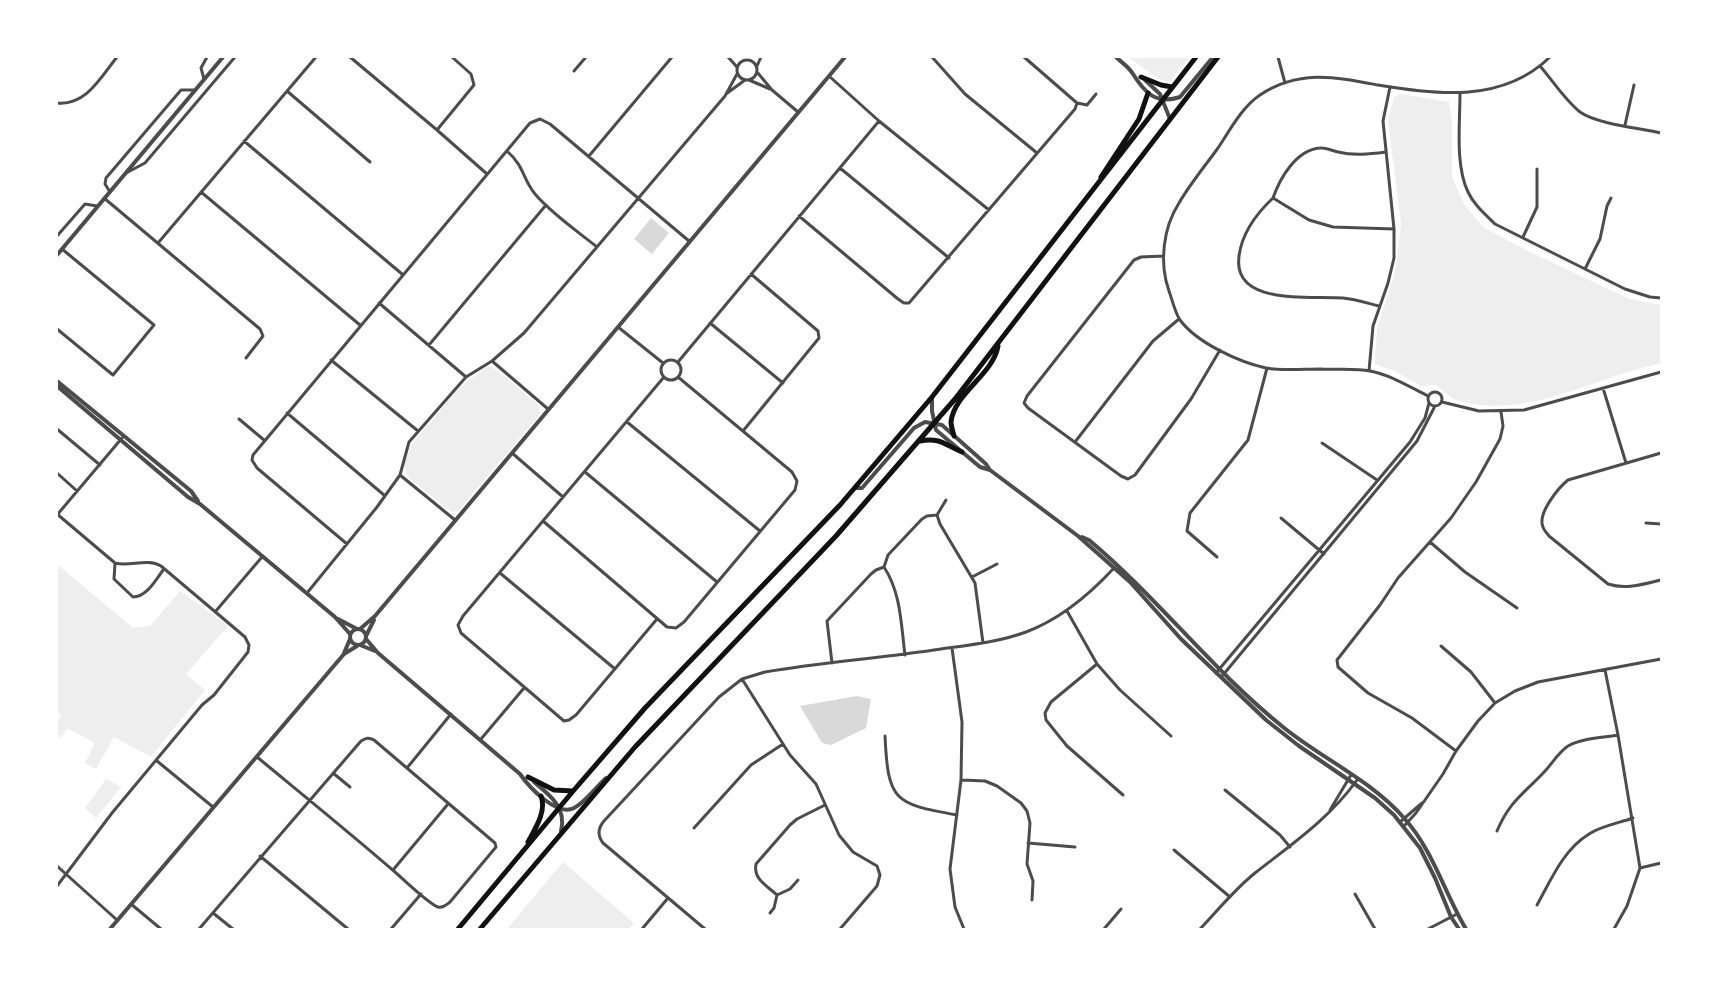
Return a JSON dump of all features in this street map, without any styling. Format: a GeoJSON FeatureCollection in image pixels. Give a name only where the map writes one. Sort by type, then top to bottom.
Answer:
{"type":"FeatureCollection","features":[{"type":"Feature","properties":{"kind":"main road"},"geometry":{"type":"LineString","coordinates":[[458,929],[645,708],[855,489],[932,398],[1196,57]]}},
{"type":"Feature","properties":{"kind":"main road"},"geometry":{"type":"LineString","coordinates":[[480,929],[623,760],[836,536],[935,423],[999,344],[1218,57]]}},
{"type":"Feature","properties":{"kind":"main road"},"geometry":{"type":"LineString","coordinates":[[1141,77],[1172,87]]}},
{"type":"Feature","properties":{"kind":"main road"},"geometry":{"type":"LineString","coordinates":[[1098,184],[1103,171],[1139,118],[1148,93]]}},
{"type":"Feature","properties":{"kind":"main road"},"geometry":{"type":"LineString","coordinates":[[954,436],[951,423],[955,410],[997,353],[999,344]]}},
{"type":"Feature","properties":{"kind":"main road"},"geometry":{"type":"LineString","coordinates":[[918,442],[938,440],[962,452]]}},
{"type":"Feature","properties":{"kind":"main road"},"geometry":{"type":"LineString","coordinates":[[528,777],[554,790],[573,791]]}},
{"type":"Feature","properties":{"kind":"main road"},"geometry":{"type":"LineString","coordinates":[[516,861],[540,819],[543,803],[541,796]]}},
{"type":"Feature","properties":{"kind":"street"},"geometry":{"type":"LineString","coordinates":[[57,103],[75,102],[84,97],[117,57]]}},
{"type":"Feature","properties":{"kind":"street"},"geometry":{"type":"LineString","coordinates":[[204,79],[201,68],[207,57]]}},
{"type":"Feature","properties":{"kind":"street"},"geometry":{"type":"LineString","coordinates":[[57,255],[223,57]]}},
{"type":"Feature","properties":{"kind":"street"},"geometry":{"type":"LineString","coordinates":[[124,174],[145,163],[235,57]]}},
{"type":"Feature","properties":{"kind":"street"},"geometry":{"type":"LineString","coordinates":[[158,243],[316,57]]}},
{"type":"Feature","properties":{"kind":"street"},"geometry":{"type":"LineString","coordinates":[[350,57],[487,174]]}},
{"type":"Feature","properties":{"kind":"street"},"geometry":{"type":"LineString","coordinates":[[437,130],[474,85],[471,74],[452,57]]}},
{"type":"Feature","properties":{"kind":"street"},"geometry":{"type":"LineString","coordinates":[[574,72],[586,57]]}},
{"type":"Feature","properties":{"kind":"street"},"geometry":{"type":"LineString","coordinates":[[589,156],[672,57]]}},
{"type":"Feature","properties":{"kind":"street"},"geometry":{"type":"LineString","coordinates":[[725,96],[737,74],[737,67],[728,57]]}},
{"type":"Feature","properties":{"kind":"street"},"geometry":{"type":"LineString","coordinates":[[738,57],[753,62],[772,90],[798,112]]}},
{"type":"Feature","properties":{"kind":"street"},"geometry":{"type":"LineString","coordinates":[[737,67],[753,57]]}},
{"type":"Feature","properties":{"kind":"street"},"geometry":{"type":"LineString","coordinates":[[306,594],[378,507],[384,495],[400,475],[408,445],[418,432],[466,377],[492,361],[524,333],[725,96],[746,80],[754,77],[761,57]]}},
{"type":"Feature","properties":{"kind":"street"},"geometry":{"type":"LineString","coordinates":[[344,654],[350,637],[375,616],[844,57]]}},
{"type":"Feature","properties":{"kind":"street"},"geometry":{"type":"LineString","coordinates":[[933,57],[965,94],[1038,153]]}},
{"type":"Feature","properties":{"kind":"street"},"geometry":{"type":"LineString","coordinates":[[1024,57],[1077,103],[1087,105],[1096,94]]}},
{"type":"Feature","properties":{"kind":"street"},"geometry":{"type":"LineString","coordinates":[[1116,57],[1160,94],[1170,119]]}},
{"type":"Feature","properties":{"kind":"street"},"geometry":{"type":"LineString","coordinates":[[1132,72],[1137,82],[1156,99],[1180,97],[1213,57]]}},
{"type":"Feature","properties":{"kind":"street"},"geometry":{"type":"LineString","coordinates":[[1278,57],[1285,83]]}},
{"type":"Feature","properties":{"kind":"street"},"geometry":{"type":"LineString","coordinates":[[1428,396],[1369,370],[1267,368],[1227,355],[1207,344],[1179,319],[1166,284],[1163,256],[1167,230],[1177,205],[1244,110],[1259,95],[1285,83],[1305,77],[1328,76],[1390,87],[1460,94],[1493,89],[1520,79],[1550,57]]}},
{"type":"Feature","properties":{"kind":"street"},"geometry":{"type":"LineString","coordinates":[[1540,66],[1580,112],[1593,119],[1661,133]]}},
{"type":"Feature","properties":{"kind":"street"},"geometry":{"type":"LineString","coordinates":[[737,74],[772,90]]}},
{"type":"Feature","properties":{"kind":"street"},"geometry":{"type":"LineString","coordinates":[[829,76],[879,121],[989,210]]}},
{"type":"Feature","properties":{"kind":"street"},"geometry":{"type":"LineString","coordinates":[[1625,125],[1634,85]]}},
{"type":"Feature","properties":{"kind":"street"},"geometry":{"type":"LineString","coordinates":[[1369,370],[1373,326],[1394,258],[1394,229],[1383,121],[1390,87]]}},
{"type":"Feature","properties":{"kind":"street"},"geometry":{"type":"LineString","coordinates":[[110,192],[105,184],[106,178],[181,90],[195,90]]}},
{"type":"Feature","properties":{"kind":"street"},"geometry":{"type":"LineString","coordinates":[[287,91],[370,162]]}},
{"type":"Feature","properties":{"kind":"street"},"geometry":{"type":"LineString","coordinates":[[1460,94],[1461,169],[1468,191],[1479,209],[1495,224],[1625,289],[1661,298]]}},
{"type":"Feature","properties":{"kind":"street"},"geometry":{"type":"LineString","coordinates":[[800,216],[904,303],[909,303],[914,300],[1075,109],[1077,103]]}},
{"type":"Feature","properties":{"kind":"street"},"geometry":{"type":"LineString","coordinates":[[347,544],[254,465],[253,455],[530,123],[540,119],[550,124],[690,242]]}},
{"type":"Feature","properties":{"kind":"street"},"geometry":{"type":"LineString","coordinates":[[678,362],[879,121]]}},
{"type":"Feature","properties":{"kind":"street"},"geometry":{"type":"LineString","coordinates":[[244,141],[402,274]]}},
{"type":"Feature","properties":{"kind":"street"},"geometry":{"type":"LineString","coordinates":[[1379,306],[1346,298],[1271,294],[1253,288],[1245,282],[1238,263],[1243,238],[1265,205],[1273,198],[1278,184],[1293,163],[1305,152],[1321,147],[1339,153],[1386,152]]}},
{"type":"Feature","properties":{"kind":"street"},"geometry":{"type":"LineString","coordinates":[[506,151],[519,163],[530,188],[546,205],[597,247]]}},
{"type":"Feature","properties":{"kind":"street"},"geometry":{"type":"LineString","coordinates":[[840,168],[949,258]]}},
{"type":"Feature","properties":{"kind":"street"},"geometry":{"type":"LineString","coordinates":[[1523,237],[1537,207],[1537,169]]}},
{"type":"Feature","properties":{"kind":"street"},"geometry":{"type":"LineString","coordinates":[[201,192],[360,325]]}},
{"type":"Feature","properties":{"kind":"street"},"geometry":{"type":"LineString","coordinates":[[104,198],[260,329],[263,336],[246,358]]}},
{"type":"Feature","properties":{"kind":"street"},"geometry":{"type":"LineString","coordinates":[[1273,198],[1309,220],[1332,227],[1394,229]]}},
{"type":"Feature","properties":{"kind":"street"},"geometry":{"type":"LineString","coordinates":[[1585,268],[1600,239],[1611,198]]}},
{"type":"Feature","properties":{"kind":"street"},"geometry":{"type":"LineString","coordinates":[[57,236],[85,204],[98,206]]}},
{"type":"Feature","properties":{"kind":"street"},"geometry":{"type":"LineString","coordinates":[[429,345],[546,205]]}},
{"type":"Feature","properties":{"kind":"street"},"geometry":{"type":"LineString","coordinates":[[57,329],[113,375],[154,325],[62,249]]}},
{"type":"Feature","properties":{"kind":"street"},"geometry":{"type":"LineString","coordinates":[[1163,256],[1141,257],[1134,260],[1027,396],[1024,403],[1120,476],[1128,479],[1135,475],[1191,399],[1220,350]]}},
{"type":"Feature","properties":{"kind":"street"},"geometry":{"type":"LineString","coordinates":[[743,431],[819,338],[818,331],[751,274]]}},
{"type":"Feature","properties":{"kind":"street"},"geometry":{"type":"LineString","coordinates":[[379,303],[466,377]]}},
{"type":"Feature","properties":{"kind":"street"},"geometry":{"type":"LineString","coordinates":[[1075,442],[1153,341],[1179,319]]}},
{"type":"Feature","properties":{"kind":"street"},"geometry":{"type":"LineString","coordinates":[[711,322],[783,383]]}},
{"type":"Feature","properties":{"kind":"street"},"geometry":{"type":"LineString","coordinates":[[618,327],[663,363]]}},
{"type":"Feature","properties":{"kind":"street"},"geometry":{"type":"LineString","coordinates":[[670,359],[678,362],[681,370],[678,377],[671,380],[664,377],[660,372],[663,363],[670,359]]}},
{"type":"Feature","properties":{"kind":"street"},"geometry":{"type":"LineString","coordinates":[[331,360],[418,432]]}},
{"type":"Feature","properties":{"kind":"street"},"geometry":{"type":"LineString","coordinates":[[492,361],[548,409]]}},
{"type":"Feature","properties":{"kind":"street"},"geometry":{"type":"LineString","coordinates":[[1217,557],[1187,531],[1190,513],[1248,440],[1267,368]]}},
{"type":"Feature","properties":{"kind":"street"},"geometry":{"type":"LineString","coordinates":[[1216,674],[1418,441],[1435,406],[1442,402],[1479,411],[1524,410],[1661,372]]}},
{"type":"Feature","properties":{"kind":"street"},"geometry":{"type":"LineString","coordinates":[[657,619],[576,715],[569,720],[561,719],[458,629],[459,620],[664,377]]}},
{"type":"Feature","properties":{"kind":"street"},"geometry":{"type":"LineString","coordinates":[[543,521],[657,619],[671,628],[680,626],[795,490],[797,481],[792,472],[678,377]]}},
{"type":"Feature","properties":{"kind":"street"},"geometry":{"type":"LineString","coordinates":[[57,381],[188,497],[200,504],[334,617],[350,637],[352,644],[378,653]]}},
{"type":"Feature","properties":{"kind":"street"},"geometry":{"type":"LineString","coordinates":[[57,386],[122,438]]}},
{"type":"Feature","properties":{"kind":"street"},"geometry":{"type":"LineString","coordinates":[[1603,388],[1626,463]]}},
{"type":"Feature","properties":{"kind":"street"},"geometry":{"type":"LineString","coordinates":[[1428,396],[1433,392],[1438,392],[1442,395],[1442,402]]}},
{"type":"Feature","properties":{"kind":"street"},"geometry":{"type":"LineString","coordinates":[[1223,676],[1322,553],[1377,480],[1418,432],[1429,403],[1428,396]]}},
{"type":"Feature","properties":{"kind":"street"},"geometry":{"type":"LineString","coordinates":[[932,398],[936,429],[980,467],[990,470]]}},
{"type":"Feature","properties":{"kind":"street"},"geometry":{"type":"LineString","coordinates":[[1429,403],[1435,406]]}},
{"type":"Feature","properties":{"kind":"street"},"geometry":{"type":"LineString","coordinates":[[1456,751],[1412,718],[1368,693],[1338,667],[1337,660],[1398,578],[1451,518],[1476,482],[1500,439],[1503,426],[1501,412]]}},
{"type":"Feature","properties":{"kind":"street"},"geometry":{"type":"LineString","coordinates":[[287,413],[384,495]]}},
{"type":"Feature","properties":{"kind":"street"},"geometry":{"type":"LineString","coordinates":[[240,419],[264,440]]}},
{"type":"Feature","properties":{"kind":"street"},"geometry":{"type":"LineString","coordinates":[[627,422],[760,531]]}},
{"type":"Feature","properties":{"kind":"street"},"geometry":{"type":"LineString","coordinates":[[855,489],[862,488],[915,428],[925,422],[942,425],[990,470],[1078,536],[1089,540],[1220,669],[1223,676],[1278,730],[1376,798],[1404,822],[1427,861],[1451,917],[1460,929]]}},
{"type":"Feature","properties":{"kind":"street"},"geometry":{"type":"LineString","coordinates":[[57,429],[100,465]]}},
{"type":"Feature","properties":{"kind":"street"},"geometry":{"type":"LineString","coordinates":[[57,886],[88,842],[248,652],[249,645],[245,637],[164,569],[151,562],[115,563],[57,515],[122,438]]}},
{"type":"Feature","properties":{"kind":"street"},"geometry":{"type":"LineString","coordinates":[[1322,443],[1382,483]]}},
{"type":"Feature","properties":{"kind":"street"},"geometry":{"type":"LineString","coordinates":[[511,453],[563,497]]}},
{"type":"Feature","properties":{"kind":"street"},"geometry":{"type":"LineString","coordinates":[[1661,453],[1568,480],[1557,489],[1541,518],[1542,527],[1549,536],[1608,584],[1629,587],[1661,580]]}},
{"type":"Feature","properties":{"kind":"street"},"geometry":{"type":"LineString","coordinates":[[585,471],[717,582]]}},
{"type":"Feature","properties":{"kind":"street"},"geometry":{"type":"LineString","coordinates":[[57,473],[77,491]]}},
{"type":"Feature","properties":{"kind":"street"},"geometry":{"type":"LineString","coordinates":[[400,475],[455,520]]}},
{"type":"Feature","properties":{"kind":"street"},"geometry":{"type":"LineString","coordinates":[[946,500],[937,515],[940,524],[972,577],[976,589],[983,643]]}},
{"type":"Feature","properties":{"kind":"street"},"geometry":{"type":"LineString","coordinates":[[884,567],[888,555],[922,519],[937,515]]}},
{"type":"Feature","properties":{"kind":"street"},"geometry":{"type":"LineString","coordinates":[[1281,518],[1322,553]]}},
{"type":"Feature","properties":{"kind":"street"},"geometry":{"type":"LineString","coordinates":[[1646,523],[1661,524]]}},
{"type":"Feature","properties":{"kind":"street"},"geometry":{"type":"LineString","coordinates":[[1430,542],[1465,572],[1517,608]]}},
{"type":"Feature","properties":{"kind":"street"},"geometry":{"type":"LineString","coordinates":[[215,612],[262,557]]}},
{"type":"Feature","properties":{"kind":"street"},"geometry":{"type":"LineString","coordinates":[[115,563],[114,579],[125,590],[137,597],[146,592],[164,569]]}},
{"type":"Feature","properties":{"kind":"street"},"geometry":{"type":"LineString","coordinates":[[972,577],[997,564]]}},
{"type":"Feature","properties":{"kind":"street"},"geometry":{"type":"LineString","coordinates":[[705,929],[603,843],[598,833],[604,821],[719,697],[742,680],[765,672],[952,648],[983,643],[1027,631],[1067,610],[1091,592],[1116,566]]}},
{"type":"Feature","properties":{"kind":"street"},"geometry":{"type":"LineString","coordinates":[[1116,566],[1181,639],[1216,674],[1223,676],[1283,727],[1386,801],[1426,848],[1466,929]]}},
{"type":"Feature","properties":{"kind":"street"},"geometry":{"type":"LineString","coordinates":[[832,664],[827,621],[871,574],[884,567]]}},
{"type":"Feature","properties":{"kind":"street"},"geometry":{"type":"LineString","coordinates":[[884,567],[898,598],[905,655]]}},
{"type":"Feature","properties":{"kind":"street"},"geometry":{"type":"LineString","coordinates":[[500,573],[615,669]]}},
{"type":"Feature","properties":{"kind":"street"},"geometry":{"type":"LineString","coordinates":[[1067,610],[1097,664],[1120,690],[1171,736]]}},
{"type":"Feature","properties":{"kind":"street"},"geometry":{"type":"LineString","coordinates":[[110,929],[344,654],[366,638],[375,616]]}},
{"type":"Feature","properties":{"kind":"street"},"geometry":{"type":"LineString","coordinates":[[334,617],[359,629],[378,653],[481,739],[551,805],[568,810],[578,805],[623,760]]}},
{"type":"Feature","properties":{"kind":"street"},"geometry":{"type":"LineString","coordinates":[[1441,646],[1471,672],[1495,703]]}},
{"type":"Feature","properties":{"kind":"street"},"geometry":{"type":"LineString","coordinates":[[952,648],[962,722],[961,780],[950,869],[955,907],[964,929]]}},
{"type":"Feature","properties":{"kind":"street"},"geometry":{"type":"LineString","coordinates":[[1404,822],[1423,802],[1456,751],[1478,721],[1495,703],[1515,691],[1538,682],[1661,659]]}},
{"type":"Feature","properties":{"kind":"street"},"geometry":{"type":"LineString","coordinates":[[1097,664],[1051,702],[1045,713],[1046,720],[1067,746],[1123,795]]}},
{"type":"Feature","properties":{"kind":"street"},"geometry":{"type":"LineString","coordinates":[[1605,670],[1633,818],[1640,868],[1627,906],[1614,929]]}},
{"type":"Feature","properties":{"kind":"street"},"geometry":{"type":"LineString","coordinates":[[742,680],[796,764],[816,784],[838,835],[846,846],[877,866],[880,875],[877,886],[840,929]]}},
{"type":"Feature","properties":{"kind":"street"},"geometry":{"type":"LineString","coordinates":[[481,739],[524,688]]}},
{"type":"Feature","properties":{"kind":"street"},"geometry":{"type":"LineString","coordinates":[[406,768],[451,714]]}},
{"type":"Feature","properties":{"kind":"street"},"geometry":{"type":"LineString","coordinates":[[1497,831],[1503,816],[1517,797],[1567,747],[1579,742],[1618,735]]}},
{"type":"Feature","properties":{"kind":"street"},"geometry":{"type":"LineString","coordinates":[[885,736],[886,770],[892,789],[903,800],[921,809],[957,815]]}},
{"type":"Feature","properties":{"kind":"street"},"geometry":{"type":"LineString","coordinates":[[199,929],[260,856],[309,800],[361,741],[370,738],[495,843],[496,847],[445,906],[436,906],[421,894],[393,870],[309,800],[257,756]]}},
{"type":"Feature","properties":{"kind":"street"},"geometry":{"type":"LineString","coordinates":[[694,828],[751,765],[783,744]]}},
{"type":"Feature","properties":{"kind":"street"},"geometry":{"type":"LineString","coordinates":[[157,760],[213,807]]}},
{"type":"Feature","properties":{"kind":"street"},"geometry":{"type":"LineString","coordinates":[[333,773],[350,787]]}},
{"type":"Feature","properties":{"kind":"street"},"geometry":{"type":"LineString","coordinates":[[520,774],[528,777],[555,800],[563,820],[561,833]]}},
{"type":"Feature","properties":{"kind":"street"},"geometry":{"type":"LineString","coordinates":[[1329,811],[1351,775]]}},
{"type":"Feature","properties":{"kind":"street"},"geometry":{"type":"LineString","coordinates":[[961,780],[985,781],[997,786],[1021,804],[1027,812],[1030,823],[1027,864],[1034,880],[1032,900]]}},
{"type":"Feature","properties":{"kind":"street"},"geometry":{"type":"LineString","coordinates":[[1200,929],[1253,874],[1309,832],[1342,801],[1357,780]]}},
{"type":"Feature","properties":{"kind":"street"},"geometry":{"type":"LineString","coordinates":[[1225,790],[1290,847]]}},
{"type":"Feature","properties":{"kind":"street"},"geometry":{"type":"LineString","coordinates":[[393,870],[448,804]]}},
{"type":"Feature","properties":{"kind":"street"},"geometry":{"type":"LineString","coordinates":[[777,895],[757,878],[756,864],[797,819],[825,805]]}},
{"type":"Feature","properties":{"kind":"street"},"geometry":{"type":"LineString","coordinates":[[1537,905],[1557,868],[1573,847],[1589,833],[1633,818]]}},
{"type":"Feature","properties":{"kind":"street"},"geometry":{"type":"LineString","coordinates":[[1028,843],[1075,848]]}},
{"type":"Feature","properties":{"kind":"street"},"geometry":{"type":"LineString","coordinates":[[1174,850],[1230,897]]}},
{"type":"Feature","properties":{"kind":"street"},"geometry":{"type":"LineString","coordinates":[[260,856],[348,929]]}},
{"type":"Feature","properties":{"kind":"street"},"geometry":{"type":"LineString","coordinates":[[1640,868],[1661,863]]}},
{"type":"Feature","properties":{"kind":"street"},"geometry":{"type":"LineString","coordinates":[[57,866],[117,920]]}},
{"type":"Feature","properties":{"kind":"street"},"geometry":{"type":"LineString","coordinates":[[777,895],[790,889],[798,880]]}},
{"type":"Feature","properties":{"kind":"street"},"geometry":{"type":"LineString","coordinates":[[391,929],[421,894]]}},
{"type":"Feature","properties":{"kind":"street"},"geometry":{"type":"LineString","coordinates":[[1355,894],[1375,929]]}},
{"type":"Feature","properties":{"kind":"street"},"geometry":{"type":"LineString","coordinates":[[770,913],[774,908],[777,895]]}},
{"type":"Feature","properties":{"kind":"street"},"geometry":{"type":"LineString","coordinates":[[642,929],[668,898]]}},
{"type":"Feature","properties":{"kind":"street"},"geometry":{"type":"LineString","coordinates":[[131,904],[161,929]]}},
{"type":"Feature","properties":{"kind":"street"},"geometry":{"type":"LineString","coordinates":[[1104,929],[1121,909]]}},
{"type":"Feature","properties":{"kind":"street"},"geometry":{"type":"LineString","coordinates":[[213,912],[233,929]]}},
{"type":"Feature","properties":{"kind":"street"},"geometry":{"type":"LineString","coordinates":[[1428,929],[1457,914]]}},
{"type":"Feature","properties":{"kind":"shaded area"},"geometry":{"type":"Polygon","coordinates":[[[1128,57],[1189,57],[1170,82],[1159,79],[1128,57]]]}},
{"type":"Feature","properties":{"kind":"shaded area"},"geometry":{"type":"Polygon","coordinates":[[[1402,94],[1449,102],[1452,121],[1452,177],[1464,204],[1483,227],[1629,299],[1661,305],[1661,363],[1536,401],[1510,405],[1485,405],[1455,400],[1436,385],[1421,386],[1394,371],[1375,364],[1377,328],[1395,272],[1401,224],[1388,121],[1394,97],[1402,94]]]}},
{"type":"Feature","properties":{"kind":"shaded area"},"geometry":{"type":"Polygon","coordinates":[[[651,218],[669,233],[652,254],[634,239],[651,218]]]}},
{"type":"Feature","properties":{"kind":"shaded area"},"geometry":{"type":"Polygon","coordinates":[[[491,366],[538,404],[540,414],[458,511],[451,512],[407,476],[404,465],[411,445],[459,388],[486,367],[491,366]]]}},
{"type":"Feature","properties":{"kind":"shaded area"},"geometry":{"type":"Polygon","coordinates":[[[57,564],[133,628],[150,626],[180,591],[228,626],[186,674],[205,690],[151,757],[114,737],[96,769],[85,763],[95,743],[67,728],[57,739],[57,721],[61,716],[57,712],[57,564]]]}},
{"type":"Feature","properties":{"kind":"shaded area"},"geometry":{"type":"Polygon","coordinates":[[[857,696],[871,699],[866,728],[831,745],[822,743],[800,706],[857,696]]]}},
{"type":"Feature","properties":{"kind":"shaded area"},"geometry":{"type":"Polygon","coordinates":[[[106,779],[121,787],[96,818],[85,808],[106,779]]]}},
{"type":"Feature","properties":{"kind":"shaded area"},"geometry":{"type":"Polygon","coordinates":[[[563,862],[634,923],[629,929],[507,929],[563,862]]]}}]}
